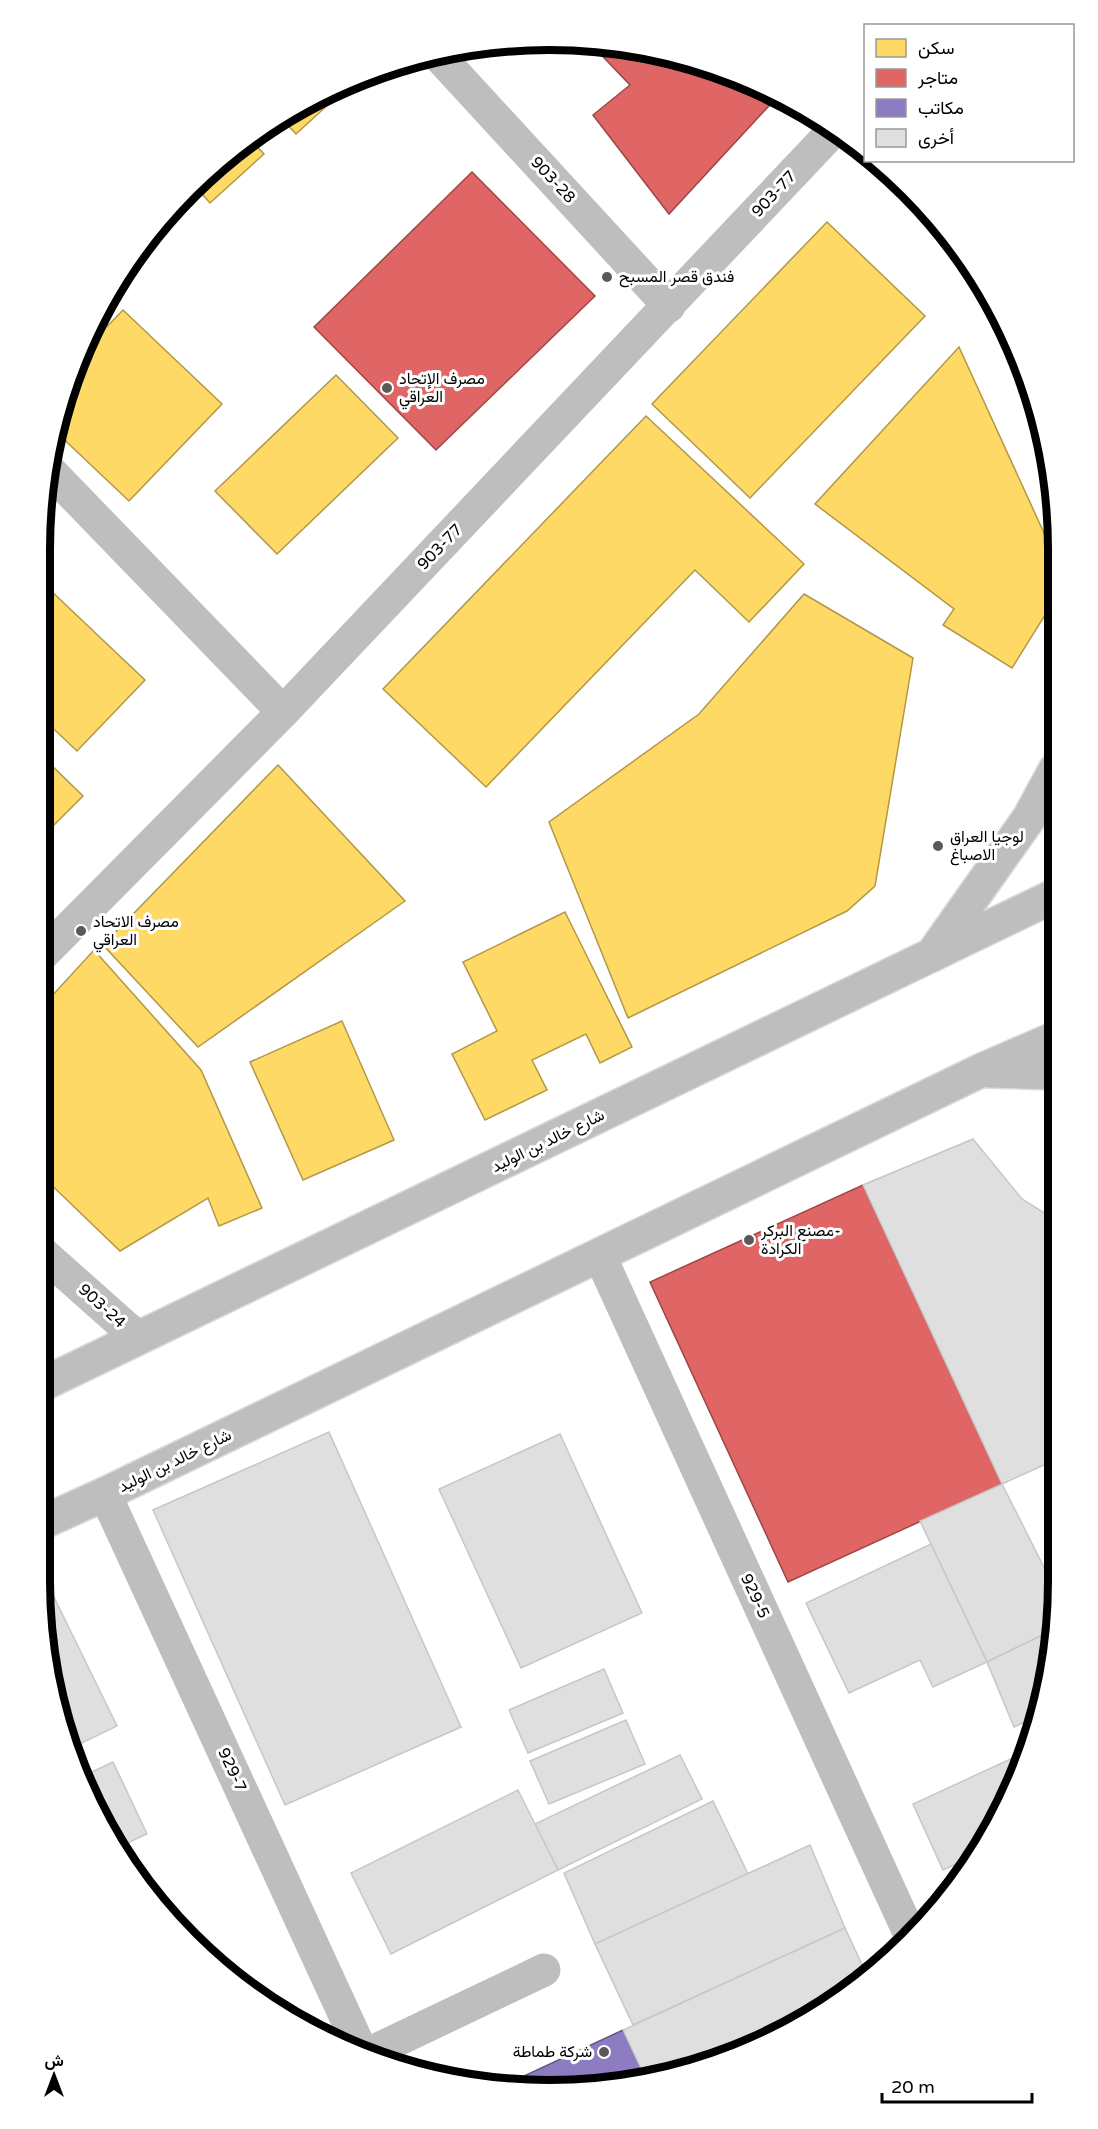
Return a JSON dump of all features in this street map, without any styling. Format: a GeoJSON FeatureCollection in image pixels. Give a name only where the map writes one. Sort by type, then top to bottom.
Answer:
{"type":"FeatureCollection","features":[{"type":"Feature","properties":{"kind":"street","name":"903-28"},"geometry":{"type":"LineString","coordinates":[[444,61],[669,306]]}},
{"type":"Feature","properties":{"kind":"street","name":"903-77"},"geometry":{"type":"LineString","coordinates":[[50,947],[283,712],[829,135]]}},
{"type":"Feature","properties":{"kind":"street"},"geometry":{"type":"LineString","coordinates":[[55,476],[283,712]]}},
{"type":"Feature","properties":{"kind":"street"},"geometry":{"type":"LineString","coordinates":[[931,957],[1029,818],[1048,783]]}},
{"type":"Feature","properties":{"kind":"street","name":"شارع خالد بن الوليد"},"geometry":{"type":"LineString","coordinates":[[50,1381],[1048,899]]}},
{"type":"Feature","properties":{"kind":"street"},"geometry":{"type":"LineString","coordinates":[[982,1070],[1048,1024]]}},
{"type":"Feature","properties":{"kind":"street","name":"شارع خالد بن الوليد"},"geometry":{"type":"LineString","coordinates":[[50,1519],[982,1070],[1048,1041]]}},
{"type":"Feature","properties":{"kind":"street"},"geometry":{"type":"LineString","coordinates":[[982,1070],[1048,1073]]}},
{"type":"Feature","properties":{"kind":"street","name":"929-5"},"geometry":{"type":"LineString","coordinates":[[600,1256],[906,1928]]}},
{"type":"Feature","properties":{"kind":"street","name":"903-24"},"geometry":{"type":"LineString","coordinates":[[50,1260],[138,1338]]}},
{"type":"Feature","properties":{"kind":"street","name":"929-7"},"geometry":{"type":"LineString","coordinates":[[105,1494],[356,2040]]}},
{"type":"Feature","properties":{"kind":"street"},"geometry":{"type":"LineString","coordinates":[[378,2049],[544,1970]]}},
{"type":"Feature","properties":{"kind":"building: سكن"},"geometry":{"type":"Polygon","coordinates":[[[336,98],[296,134],[287,124],[336,98]]]}},
{"type":"Feature","properties":{"kind":"building: سكن"},"geometry":{"type":"Polygon","coordinates":[[[256,145],[264,154],[210,203],[200,192],[256,145]]]}},
{"type":"Feature","properties":{"kind":"building: سكن"},"geometry":{"type":"Polygon","coordinates":[[[827,222],[925,316],[750,498],[652,404],[827,222]]]}},
{"type":"Feature","properties":{"kind":"building: سكن"},"geometry":{"type":"Polygon","coordinates":[[[123,310],[222,404],[129,501],[62,438],[76,388],[97,337],[123,310]]]}},
{"type":"Feature","properties":{"kind":"building: سكن"},"geometry":{"type":"Polygon","coordinates":[[[959,347],[1048,546],[1048,610],[1012,668],[943,625],[954,609],[815,504],[959,347]]]}},
{"type":"Feature","properties":{"kind":"building: سكن"},"geometry":{"type":"Polygon","coordinates":[[[336,375],[398,438],[277,554],[215,491],[336,375]]]}},
{"type":"Feature","properties":{"kind":"building: سكن"},"geometry":{"type":"Polygon","coordinates":[[[646,416],[804,564],[749,622],[695,570],[486,787],[383,689],[646,416]]]}},
{"type":"Feature","properties":{"kind":"building: سكن"},"geometry":{"type":"Polygon","coordinates":[[[50,590],[145,680],[77,751],[50,725],[50,590]]]}},
{"type":"Feature","properties":{"kind":"building: سكن"},"geometry":{"type":"Polygon","coordinates":[[[804,594],[913,658],[875,886],[847,911],[628,1018],[549,822],[699,714],[804,594]]]}},
{"type":"Feature","properties":{"kind":"building: سكن"},"geometry":{"type":"Polygon","coordinates":[[[50,764],[83,796],[50,829],[50,764]]]}},
{"type":"Feature","properties":{"kind":"building: سكن"},"geometry":{"type":"Polygon","coordinates":[[[278,765],[405,901],[198,1047],[103,945],[278,765]]]}},
{"type":"Feature","properties":{"kind":"building: سكن"},"geometry":{"type":"Polygon","coordinates":[[[565,912],[632,1047],[600,1063],[586,1034],[532,1060],[547,1090],[485,1120],[452,1054],[497,1031],[463,962],[565,912]]]}},
{"type":"Feature","properties":{"kind":"building: سكن"},"geometry":{"type":"Polygon","coordinates":[[[94,950],[201,1070],[262,1208],[219,1226],[208,1198],[120,1251],[50,1184],[50,998],[94,950]]]}},
{"type":"Feature","properties":{"kind":"building: سكن"},"geometry":{"type":"Polygon","coordinates":[[[342,1021],[394,1140],[303,1180],[250,1062],[342,1021]]]}},
{"type":"Feature","properties":{"kind":"building: متاجر"},"geometry":{"type":"Polygon","coordinates":[[[599,53],[646,59],[710,76],[772,102],[669,214],[593,115],[630,85],[599,53]]]}},
{"type":"Feature","properties":{"kind":"building: متاجر"},"geometry":{"type":"Polygon","coordinates":[[[472,172],[595,296],[436,450],[314,327],[472,172]]]}},
{"type":"Feature","properties":{"kind":"building: متاجر"},"geometry":{"type":"Polygon","coordinates":[[[863,1185],[1002,1484],[788,1582],[650,1282],[863,1185]]]}},
{"type":"Feature","properties":{"kind":"building: مكاتب","name":"شركة طماطة"},"geometry":{"type":"Polygon","coordinates":[[[623,2030],[642,2071],[582,2078],[549,2080],[519,2078],[623,2030]]]}},
{"type":"Feature","properties":{"kind":"building: أخرى"},"geometry":{"type":"Polygon","coordinates":[[[973,1139],[1022,1199],[1048,1215],[1048,1463],[1002,1484],[863,1185],[973,1139]]]}},
{"type":"Feature","properties":{"kind":"building: أخرى"},"geometry":{"type":"Polygon","coordinates":[[[329,1432],[461,1727],[285,1805],[153,1510],[329,1432]]]}},
{"type":"Feature","properties":{"kind":"building: أخرى"},"geometry":{"type":"Polygon","coordinates":[[[560,1434],[642,1613],[521,1668],[439,1489],[560,1434]]]}},
{"type":"Feature","properties":{"kind":"building: أخرى"},"geometry":{"type":"Polygon","coordinates":[[[1002,1484],[1048,1575],[1045,1634],[987,1662],[920,1521],[1002,1484]]]}},
{"type":"Feature","properties":{"kind":"building: أخرى"},"geometry":{"type":"Polygon","coordinates":[[[931,1544],[987,1662],[933,1687],[920,1660],[849,1693],[806,1603],[931,1544]]]}},
{"type":"Feature","properties":{"kind":"building: أخرى"},"geometry":{"type":"Polygon","coordinates":[[[50,1590],[117,1726],[78,1745],[59,1677],[54,1645],[50,1590]]]}},
{"type":"Feature","properties":{"kind":"building: أخرى"},"geometry":{"type":"Polygon","coordinates":[[[1045,1634],[1039,1677],[1028,1721],[1014,1727],[987,1662],[1045,1634]]]}},
{"type":"Feature","properties":{"kind":"building: أخرى"},"geometry":{"type":"Polygon","coordinates":[[[604,1669],[623,1713],[528,1753],[509,1710],[604,1669]]]}},
{"type":"Feature","properties":{"kind":"building: أخرى"},"geometry":{"type":"Polygon","coordinates":[[[626,1720],[645,1764],[549,1804],[530,1761],[626,1720]]]}},
{"type":"Feature","properties":{"kind":"building: أخرى"},"geometry":{"type":"Polygon","coordinates":[[[680,1755],[702,1799],[558,1870],[535,1824],[680,1755]]]}},
{"type":"Feature","properties":{"kind":"building: أخرى"},"geometry":{"type":"Polygon","coordinates":[[[1016,1757],[982,1830],[961,1862],[943,1870],[913,1804],[1016,1757]]]}},
{"type":"Feature","properties":{"kind":"building: أخرى"},"geometry":{"type":"Polygon","coordinates":[[[113,1762],[147,1834],[125,1844],[101,1801],[89,1773],[113,1762]]]}},
{"type":"Feature","properties":{"kind":"building: أخرى"},"geometry":{"type":"Polygon","coordinates":[[[518,1790],[558,1870],[391,1954],[351,1873],[518,1790]]]}},
{"type":"Feature","properties":{"kind":"building: أخرى"},"geometry":{"type":"Polygon","coordinates":[[[713,1801],[748,1874],[595,1944],[564,1873],[713,1801]]]}},
{"type":"Feature","properties":{"kind":"building: أخرى"},"geometry":{"type":"Polygon","coordinates":[[[810,1845],[845,1928],[633,2025],[595,1944],[810,1845]]]}},
{"type":"Feature","properties":{"kind":"building: أخرى"},"geometry":{"type":"Polygon","coordinates":[[[845,1928],[864,1968],[827,1995],[770,2028],[710,2053],[678,2062],[642,2071],[623,2030],[845,1928]]]}},
{"type":"Feature","properties":{"kind":"place","name":"فندق قصر المسبح"},"geometry":{"type":"Point","coordinates":[607,277]}},
{"type":"Feature","properties":{"kind":"place","name":"مصرف الإتحاد العراقي"},"geometry":{"type":"Point","coordinates":[387,388]}},
{"type":"Feature","properties":{"kind":"place","name":"لوجيا العراق الاصباغ"},"geometry":{"type":"Point","coordinates":[938,846]}},
{"type":"Feature","properties":{"kind":"place","name":"مصرف الاتحاد العراقي"},"geometry":{"type":"Point","coordinates":[81,931]}},
{"type":"Feature","properties":{"kind":"place","name":"مصنع البركر- الكرادة"},"geometry":{"type":"Point","coordinates":[749,1240]}},
{"type":"Feature","properties":{"kind":"place","name":"شركة طماطة"},"geometry":{"type":"Point","coordinates":[604,2052]}}]}
